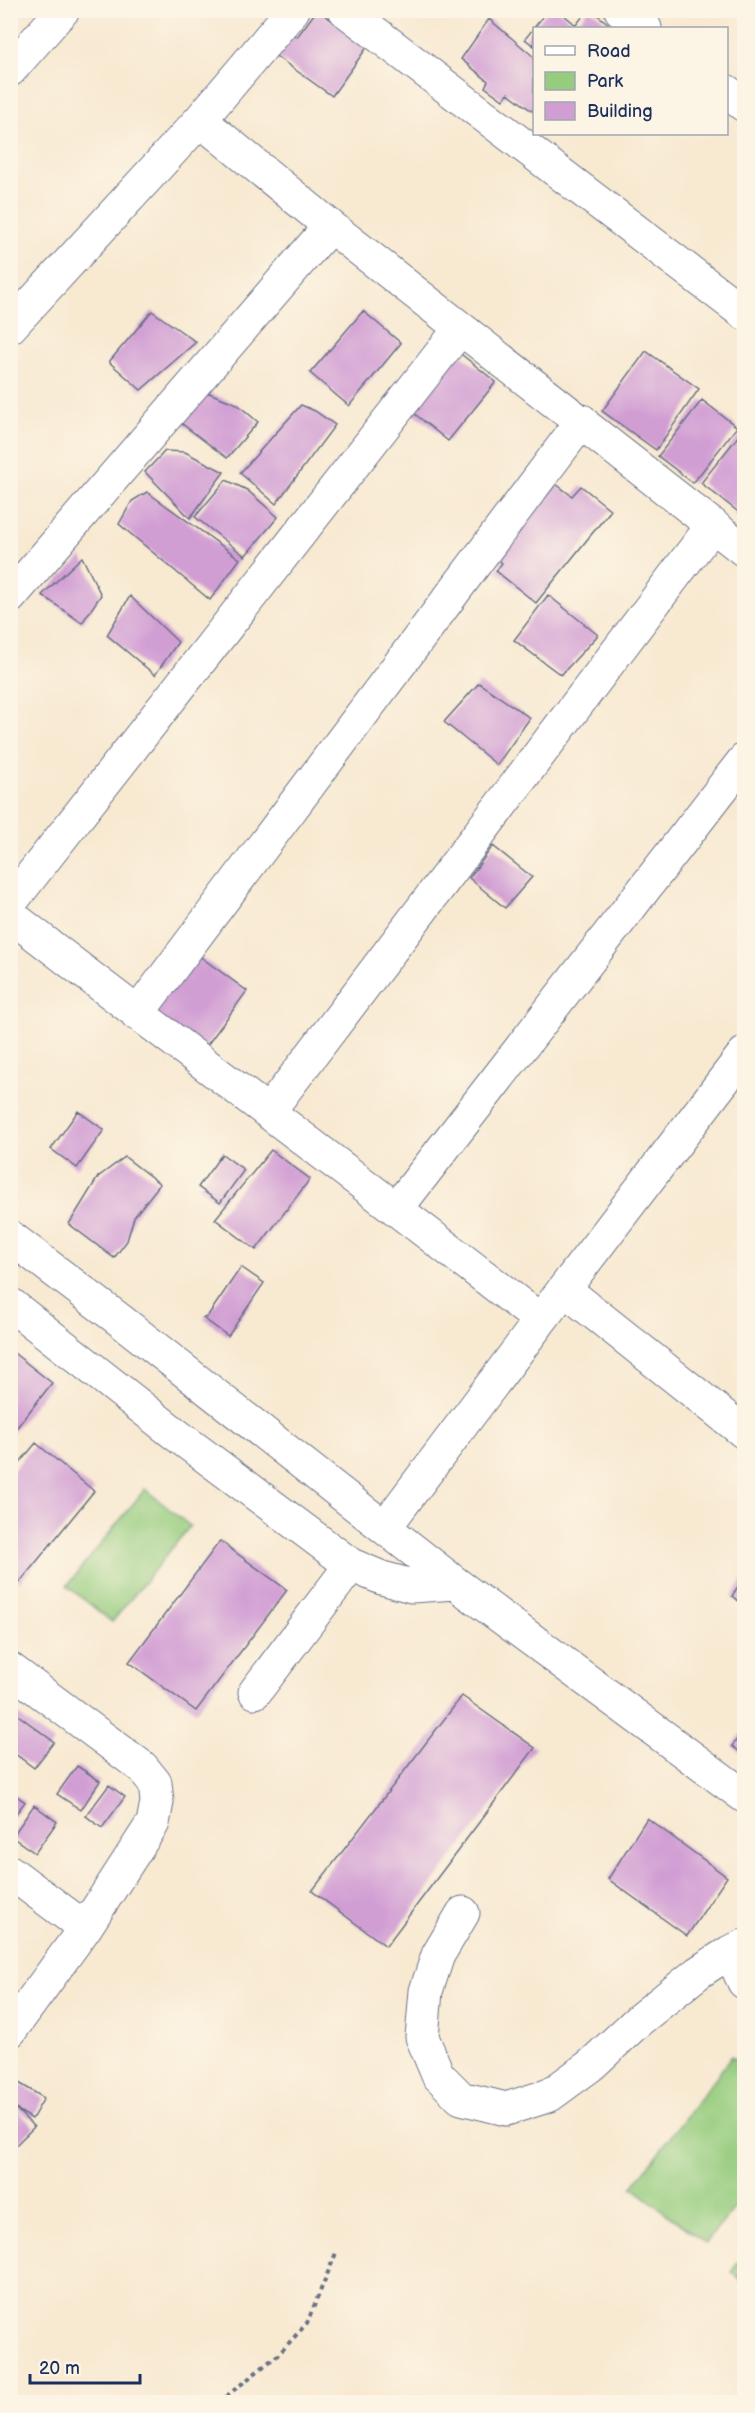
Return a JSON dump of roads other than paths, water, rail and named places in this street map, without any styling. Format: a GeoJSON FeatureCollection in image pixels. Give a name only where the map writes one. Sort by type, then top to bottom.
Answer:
{"type":"FeatureCollection","features":[{"type":"Feature","properties":{"kind":"street"},"geometry":{"type":"LineString","coordinates":[[10,70],[63,10]]}},
{"type":"Feature","properties":{"kind":"street"},"geometry":{"type":"LineString","coordinates":[[10,327],[200,120],[293,10]]}},
{"type":"Feature","properties":{"kind":"street"},"geometry":{"type":"LineString","coordinates":[[345,10],[744,313]]}},
{"type":"Feature","properties":{"kind":"street"},"geometry":{"type":"LineString","coordinates":[[621,10],[644,27]]}},
{"type":"Feature","properties":{"kind":"street"},"geometry":{"type":"LineString","coordinates":[[728,93],[744,105]]}},
{"type":"Feature","properties":{"kind":"street"},"geometry":{"type":"LineString","coordinates":[[200,120],[460,329],[582,421],[744,550]]}},
{"type":"Feature","properties":{"kind":"street"},"geometry":{"type":"LineString","coordinates":[[10,597],[330,226]]}},
{"type":"Feature","properties":{"kind":"street"},"geometry":{"type":"LineString","coordinates":[[10,903],[460,329]]}},
{"type":"Feature","properties":{"kind":"street"},"geometry":{"type":"LineString","coordinates":[[137,1014],[582,421]]}},
{"type":"Feature","properties":{"kind":"street"},"geometry":{"type":"LineString","coordinates":[[269,1111],[713,525]]}},
{"type":"Feature","properties":{"kind":"street"},"geometry":{"type":"LineString","coordinates":[[397,1208],[744,760]]}},
{"type":"Feature","properties":{"kind":"street"},"geometry":{"type":"LineString","coordinates":[[10,915],[137,1014],[397,1208],[540,1320]]}},
{"type":"Feature","properties":{"kind":"street"},"geometry":{"type":"LineString","coordinates":[[385,1527],[564,1288],[744,1054]]}},
{"type":"Feature","properties":{"kind":"street"},"geometry":{"type":"LineString","coordinates":[[10,1237],[121,1320],[455,1582],[744,1796]]}},
{"type":"Feature","properties":{"kind":"street"},"geometry":{"type":"LineString","coordinates":[[564,1288],[744,1432]]}},
{"type":"Feature","properties":{"kind":"street"},"geometry":{"type":"LineString","coordinates":[[10,1304],[174,1433],[351,1565],[382,1578],[412,1586],[455,1582]]}},
{"type":"Feature","properties":{"kind":"street"},"geometry":{"type":"LineString","coordinates":[[255,1692],[351,1565]]}},
{"type":"Feature","properties":{"kind":"street"},"geometry":{"type":"LineString","coordinates":[[10,1669],[142,1767],[154,1783],[158,1802],[153,1823],[85,1928],[10,2031]]}},
{"type":"Feature","properties":{"kind":"street"},"geometry":{"type":"LineString","coordinates":[[10,1872],[85,1928]]}},
{"type":"Feature","properties":{"kind":"street"},"geometry":{"type":"LineString","coordinates":[[463,1913],[438,1955],[426,1991],[422,2037],[438,2075],[461,2098],[506,2109],[550,2095],[591,2065],[639,2020],[690,1979],[737,1949],[744,1982]]}}]}
